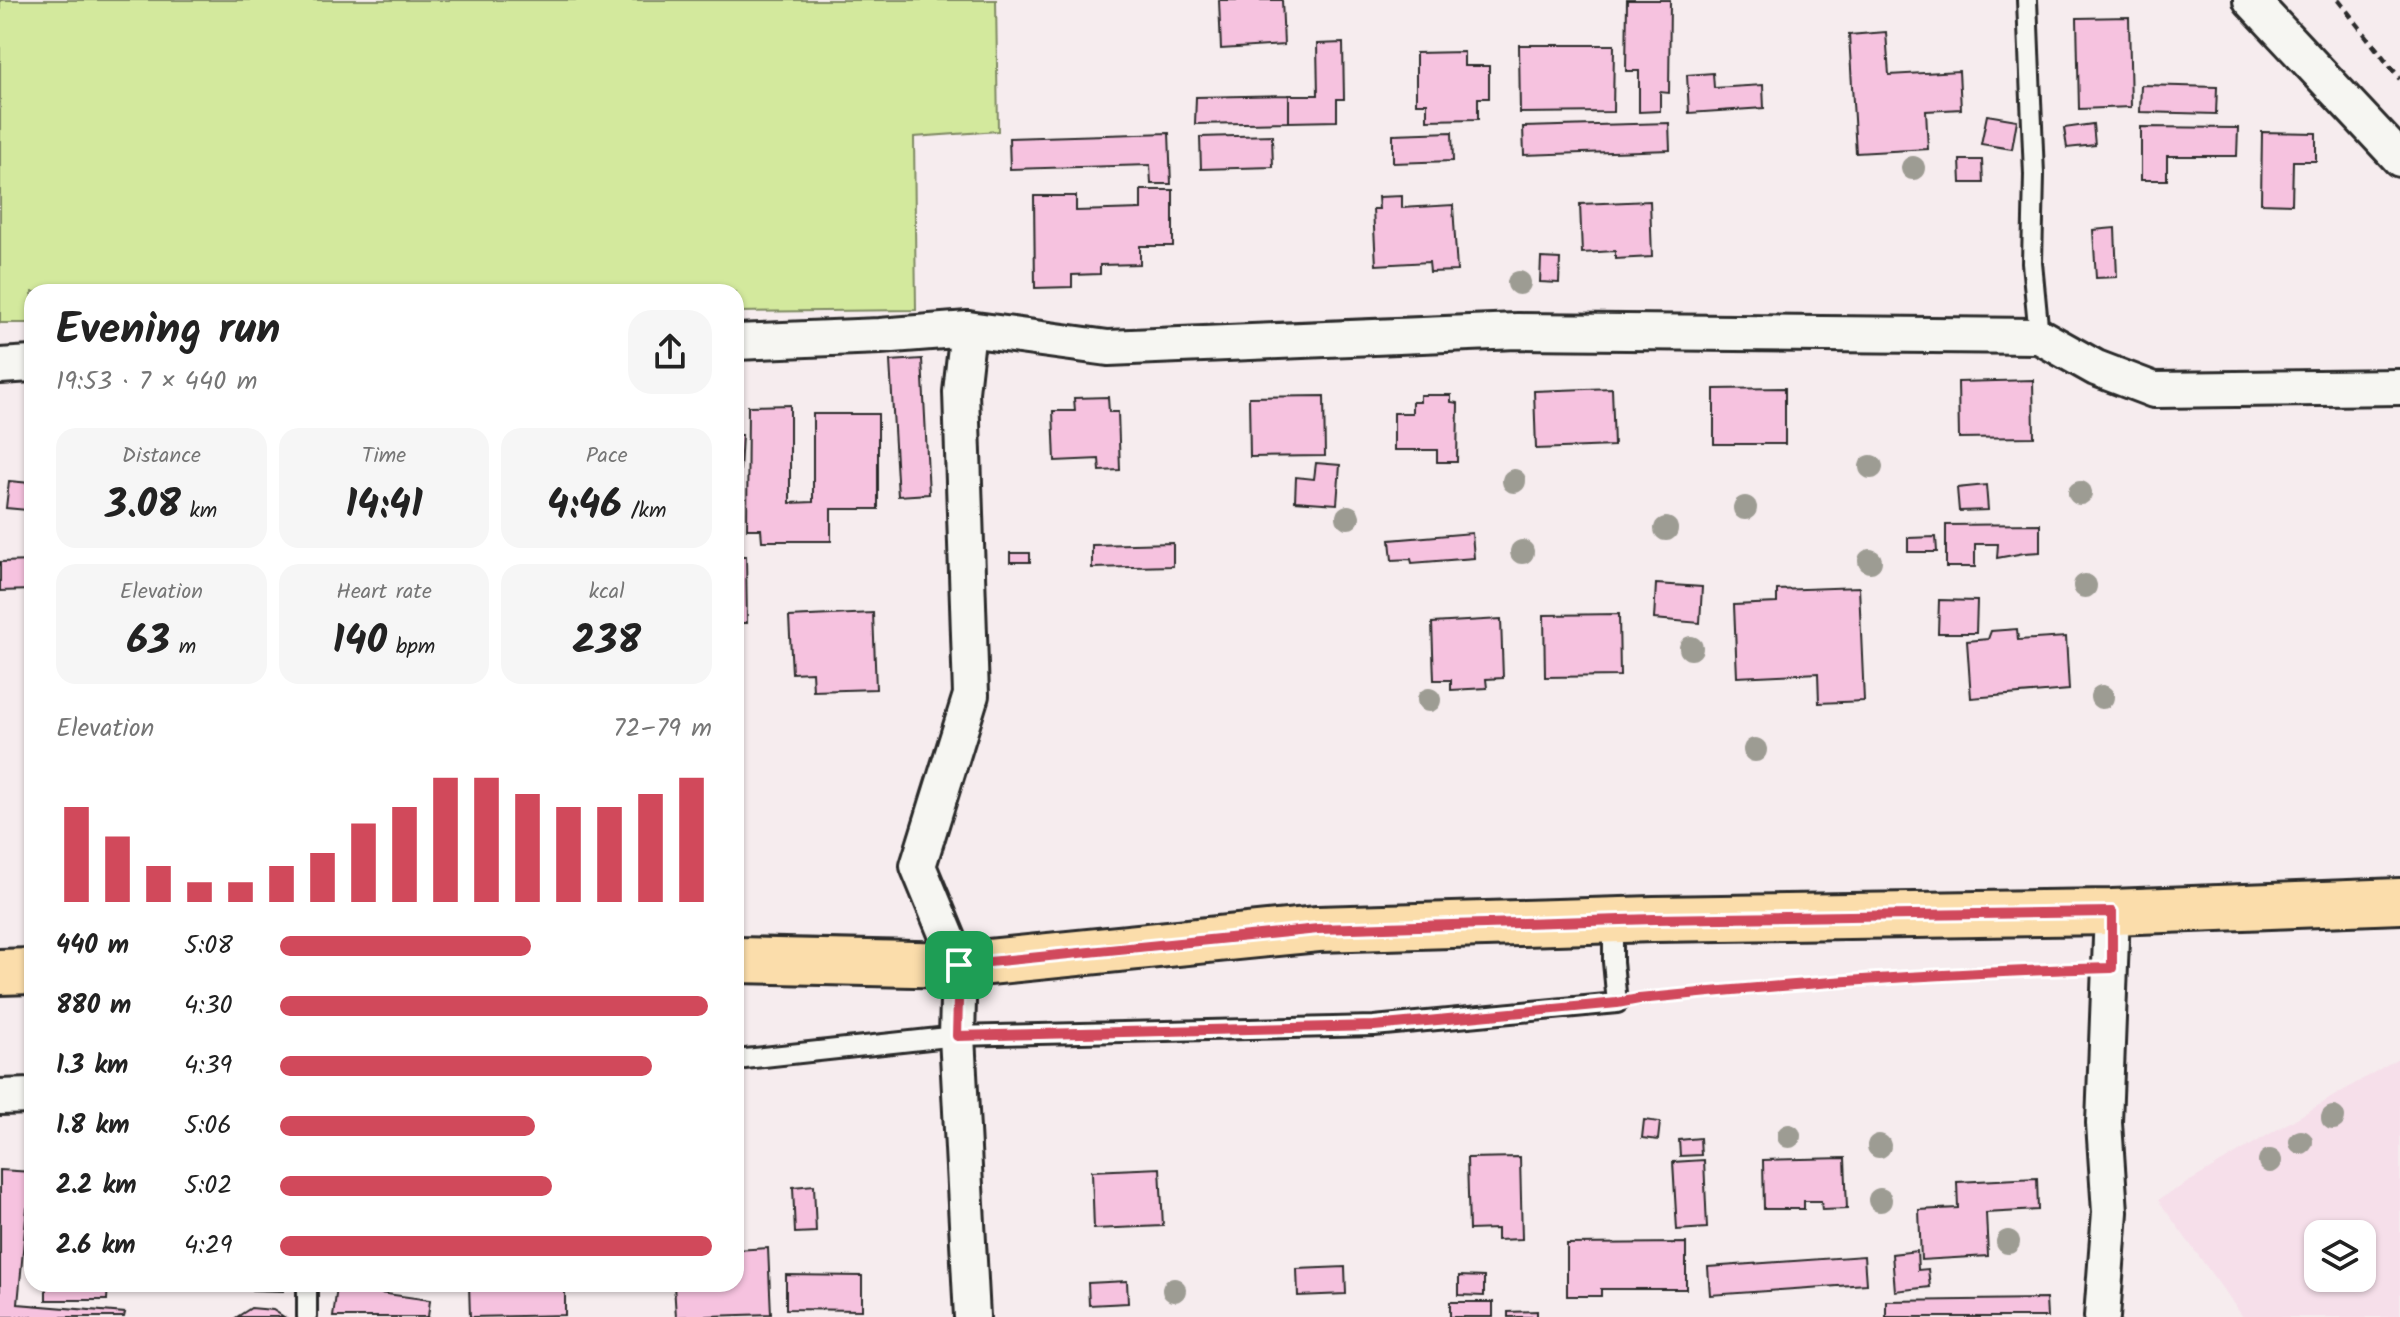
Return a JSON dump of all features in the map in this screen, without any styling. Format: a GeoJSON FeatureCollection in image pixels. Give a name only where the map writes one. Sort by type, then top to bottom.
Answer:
{"type":"FeatureCollection","features":[{"type":"Feature","properties":{"kind":"main road"},"geometry":{"type":"LineString","coordinates":[[744,960],[959,965],[1318,929],[2112,912],[2400,901]]}},
{"type":"Feature","properties":{"kind":"main road"},"geometry":{"type":"LineString","coordinates":[[0,972],[24,971]]}},
{"type":"Feature","properties":{"kind":"street"},"geometry":{"type":"LineString","coordinates":[[2251,0],[2397,149]]}},
{"type":"Feature","properties":{"kind":"street"},"geometry":{"type":"LineString","coordinates":[[968,329],[961,392],[971,695],[918,866],[959,965],[957,1036],[972,1317]]}},
{"type":"Feature","properties":{"kind":"street"},"geometry":{"type":"LineString","coordinates":[[744,342],[968,329],[1108,348],[1517,331],[2039,336],[2096,368],[2154,390],[2400,387]]}},
{"type":"Feature","properties":{"kind":"street"},"geometry":{"type":"LineString","coordinates":[[0,366],[24,364]]}},
{"type":"Feature","properties":{"kind":"street"},"geometry":{"type":"LineString","coordinates":[[2102,1317],[2110,1212],[2104,1123],[2112,912]]}},
{"type":"Feature","properties":{"kind":"street"},"geometry":{"type":"LineString","coordinates":[[0,1097],[24,1096]]}},
{"type":"Feature","properties":{"kind":"lane"},"geometry":{"type":"LineString","coordinates":[[2027,0],[2034,175],[2032,263],[2039,336]]}},
{"type":"Feature","properties":{"kind":"lane"},"geometry":{"type":"LineString","coordinates":[[744,1059],[957,1036],[1374,1026],[1617,1003],[1613,921]]}},
{"type":"Feature","properties":{"kind":"lane"},"geometry":{"type":"LineString","coordinates":[[307,1292],[307,1317]]}},
{"type":"Feature","properties":{"kind":"path"},"geometry":{"type":"LineString","coordinates":[[2338,0],[2400,79]]}},
{"type":"Feature","properties":{"kind":"path"},"geometry":{"type":"LineString","coordinates":[[1617,1003],[1788,984],[1992,971],[2112,968]]}},
{"type":"Feature","properties":{"kind":"shaded area"},"geometry":{"type":"Polygon","coordinates":[[[2400,1057],[2400,1317],[2243,1317],[2158,1200],[2400,1057]]]}},
{"type":"Feature","properties":{"kind":"green space"},"geometry":{"type":"Polygon","coordinates":[[[0,0],[996,0],[998,131],[914,137],[916,310],[744,312],[744,284],[24,284],[24,323],[0,323],[0,0]]]}},
{"type":"Feature","properties":{"kind":"building"},"geometry":{"type":"Polygon","coordinates":[[[1219,0],[1282,0],[1284,45],[1221,49],[1219,0]]]}},
{"type":"Feature","properties":{"kind":"building"},"geometry":{"type":"Polygon","coordinates":[[[1627,0],[1670,0],[1669,93],[1660,92],[1660,111],[1639,112],[1639,71],[1626,71],[1627,0]]]}},
{"type":"Feature","properties":{"kind":"building"},"geometry":{"type":"Polygon","coordinates":[[[2129,17],[2131,107],[2079,109],[2077,18],[2129,17]]]}},
{"type":"Feature","properties":{"kind":"building"},"geometry":{"type":"Polygon","coordinates":[[[1886,32],[1889,75],[1959,71],[1961,109],[1926,111],[1928,149],[1856,153],[1849,35],[1886,32]]]}},
{"type":"Feature","properties":{"kind":"building"},"geometry":{"type":"Polygon","coordinates":[[[1343,43],[1344,99],[1337,99],[1337,121],[1289,122],[1289,95],[1318,95],[1317,44],[1343,43]]]}},
{"type":"Feature","properties":{"kind":"building"},"geometry":{"type":"Polygon","coordinates":[[[1519,45],[1614,45],[1613,112],[1520,113],[1519,45]]]}},
{"type":"Feature","properties":{"kind":"building"},"geometry":{"type":"Polygon","coordinates":[[[1464,52],[1464,66],[1489,66],[1489,98],[1478,98],[1478,119],[1427,120],[1427,103],[1416,103],[1416,53],[1464,52]]]}},
{"type":"Feature","properties":{"kind":"building"},"geometry":{"type":"Polygon","coordinates":[[[1713,73],[1714,88],[1763,85],[1764,108],[1689,113],[1687,75],[1713,73]]]}},
{"type":"Feature","properties":{"kind":"building"},"geometry":{"type":"Polygon","coordinates":[[[2141,85],[2217,87],[2216,114],[2140,112],[2141,85]]]}},
{"type":"Feature","properties":{"kind":"building"},"geometry":{"type":"Polygon","coordinates":[[[1289,95],[1289,122],[1195,124],[1196,97],[1289,95]]]}},
{"type":"Feature","properties":{"kind":"building"},"geometry":{"type":"Polygon","coordinates":[[[1987,115],[2017,120],[2012,149],[1981,144],[1987,115]]]}},
{"type":"Feature","properties":{"kind":"building"},"geometry":{"type":"Polygon","coordinates":[[[1669,123],[1670,150],[1524,155],[1523,127],[1669,123]]]}},
{"type":"Feature","properties":{"kind":"building"},"geometry":{"type":"Polygon","coordinates":[[[2093,124],[2095,145],[2067,148],[2064,128],[2093,124]]]}},
{"type":"Feature","properties":{"kind":"building"},"geometry":{"type":"Polygon","coordinates":[[[2141,127],[2238,128],[2237,156],[2167,156],[2167,180],[2141,180],[2141,127]]]}},
{"type":"Feature","properties":{"kind":"building"},"geometry":{"type":"Polygon","coordinates":[[[1452,132],[1453,161],[1393,163],[1393,134],[1452,132]]]}},
{"type":"Feature","properties":{"kind":"building"},"geometry":{"type":"Polygon","coordinates":[[[2262,132],[2316,133],[2316,161],[2293,161],[2292,204],[2261,203],[2262,132]]]}},
{"type":"Feature","properties":{"kind":"building"},"geometry":{"type":"Polygon","coordinates":[[[1169,133],[1171,184],[1151,184],[1150,165],[1010,169],[1009,138],[1169,133]]]}},
{"type":"Feature","properties":{"kind":"building"},"geometry":{"type":"Polygon","coordinates":[[[1272,135],[1273,167],[1201,169],[1200,137],[1272,135]]]}},
{"type":"Feature","properties":{"kind":"building"},"geometry":{"type":"Polygon","coordinates":[[[1960,160],[1982,160],[1983,183],[1961,183],[1960,160]]]}},
{"type":"Feature","properties":{"kind":"building"},"geometry":{"type":"Polygon","coordinates":[[[1141,190],[1173,190],[1173,246],[1140,246],[1140,264],[1100,265],[1100,274],[1072,275],[1072,287],[1035,288],[1034,196],[1076,196],[1076,211],[1141,209],[1141,190]]]}},
{"type":"Feature","properties":{"kind":"building"},"geometry":{"type":"Polygon","coordinates":[[[1402,196],[1402,208],[1453,205],[1457,271],[1430,272],[1429,262],[1376,265],[1373,209],[1379,209],[1378,197],[1402,196]]]}},
{"type":"Feature","properties":{"kind":"building"},"geometry":{"type":"Polygon","coordinates":[[[1650,201],[1652,257],[1615,259],[1615,251],[1582,253],[1580,204],[1650,201]]]}},
{"type":"Feature","properties":{"kind":"building"},"geometry":{"type":"Polygon","coordinates":[[[2115,228],[2117,277],[2096,278],[2093,230],[2115,228]]]}},
{"type":"Feature","properties":{"kind":"building"},"geometry":{"type":"Polygon","coordinates":[[[1541,258],[1560,259],[1559,283],[1540,282],[1541,258]]]}},
{"type":"Feature","properties":{"kind":"building"},"geometry":{"type":"Polygon","coordinates":[[[922,359],[929,494],[898,496],[890,361],[922,359]]]}},
{"type":"Feature","properties":{"kind":"building"},"geometry":{"type":"Polygon","coordinates":[[[2033,380],[2034,437],[1959,438],[1958,382],[2033,380]]]}},
{"type":"Feature","properties":{"kind":"building"},"geometry":{"type":"Polygon","coordinates":[[[1612,388],[1614,446],[1536,449],[1534,391],[1612,388]]]}},
{"type":"Feature","properties":{"kind":"building"},"geometry":{"type":"Polygon","coordinates":[[[1785,388],[1785,444],[1714,444],[1714,389],[1785,388]]]}},
{"type":"Feature","properties":{"kind":"building"},"geometry":{"type":"Polygon","coordinates":[[[1420,395],[1451,395],[1451,402],[1458,403],[1457,462],[1437,462],[1437,450],[1394,450],[1394,413],[1412,413],[1412,402],[1420,402],[1420,395]]]}},
{"type":"Feature","properties":{"kind":"building"},"geometry":{"type":"Polygon","coordinates":[[[1324,396],[1325,456],[1250,457],[1249,397],[1324,396]]]}},
{"type":"Feature","properties":{"kind":"building"},"geometry":{"type":"Polygon","coordinates":[[[1108,397],[1109,412],[1118,412],[1120,470],[1100,471],[1099,459],[1055,461],[1053,411],[1075,411],[1074,398],[1108,397]]]}},
{"type":"Feature","properties":{"kind":"building"},"geometry":{"type":"Polygon","coordinates":[[[790,405],[790,503],[813,502],[813,414],[878,414],[878,509],[831,509],[831,541],[762,541],[761,529],[747,529],[748,406],[790,405]]]}},
{"type":"Feature","properties":{"kind":"building"},"geometry":{"type":"Polygon","coordinates":[[[1316,463],[1340,465],[1337,504],[1295,501],[1296,477],[1314,479],[1316,463]]]}},
{"type":"Feature","properties":{"kind":"building"},"geometry":{"type":"Polygon","coordinates":[[[9,481],[24,482],[24,510],[6,508],[9,481]]]}},
{"type":"Feature","properties":{"kind":"building"},"geometry":{"type":"Polygon","coordinates":[[[1986,485],[1988,510],[1959,511],[1957,488],[1986,485]]]}},
{"type":"Feature","properties":{"kind":"building"},"geometry":{"type":"Polygon","coordinates":[[[2040,524],[2040,552],[1997,558],[1998,544],[1975,544],[1975,567],[1946,567],[1946,525],[2040,524]]]}},
{"type":"Feature","properties":{"kind":"building"},"geometry":{"type":"Polygon","coordinates":[[[1472,533],[1474,558],[1412,563],[1411,559],[1392,560],[1390,540],[1472,533]]]}},
{"type":"Feature","properties":{"kind":"building"},"geometry":{"type":"Polygon","coordinates":[[[1936,537],[1937,552],[1908,552],[1908,538],[1936,537]]]}},
{"type":"Feature","properties":{"kind":"building"},"geometry":{"type":"Polygon","coordinates":[[[1173,543],[1173,566],[1092,568],[1092,545],[1173,543]]]}},
{"type":"Feature","properties":{"kind":"building"},"geometry":{"type":"Polygon","coordinates":[[[1010,553],[1030,553],[1030,562],[1010,562],[1010,553]]]}},
{"type":"Feature","properties":{"kind":"building"},"geometry":{"type":"Polygon","coordinates":[[[744,556],[746,556],[747,623],[744,623],[744,556]]]}},
{"type":"Feature","properties":{"kind":"building"},"geometry":{"type":"Polygon","coordinates":[[[24,561],[24,590],[0,591],[0,562],[24,561]]]}},
{"type":"Feature","properties":{"kind":"building"},"geometry":{"type":"Polygon","coordinates":[[[1656,584],[1702,587],[1700,623],[1654,619],[1656,584]]]}},
{"type":"Feature","properties":{"kind":"building"},"geometry":{"type":"Polygon","coordinates":[[[1859,587],[1864,701],[1819,703],[1818,673],[1737,677],[1734,605],[1777,603],[1777,590],[1859,587]]]}},
{"type":"Feature","properties":{"kind":"building"},"geometry":{"type":"Polygon","coordinates":[[[1939,600],[1977,601],[1976,633],[1938,633],[1939,600]]]}},
{"type":"Feature","properties":{"kind":"building"},"geometry":{"type":"Polygon","coordinates":[[[873,613],[876,689],[813,691],[812,672],[792,673],[789,617],[873,613]]]}},
{"type":"Feature","properties":{"kind":"building"},"geometry":{"type":"Polygon","coordinates":[[[1619,614],[1620,676],[1545,677],[1544,615],[1619,614]]]}},
{"type":"Feature","properties":{"kind":"building"},"geometry":{"type":"Polygon","coordinates":[[[1501,619],[1503,678],[1486,679],[1487,688],[1451,690],[1451,680],[1434,680],[1432,623],[1501,619]]]}},
{"type":"Feature","properties":{"kind":"building"},"geometry":{"type":"Polygon","coordinates":[[[2017,629],[2018,640],[2066,637],[2069,690],[1971,698],[1967,641],[1988,639],[1991,631],[2017,629]]]}},
{"type":"Feature","properties":{"kind":"building"},"geometry":{"type":"Polygon","coordinates":[[[1644,1120],[1660,1122],[1658,1140],[1642,1138],[1644,1120]]]}},
{"type":"Feature","properties":{"kind":"building"},"geometry":{"type":"Polygon","coordinates":[[[1700,1138],[1701,1155],[1680,1156],[1679,1140],[1700,1138]]]}},
{"type":"Feature","properties":{"kind":"building"},"geometry":{"type":"Polygon","coordinates":[[[1520,1157],[1522,1239],[1497,1240],[1497,1229],[1469,1230],[1467,1158],[1520,1157]]]}},
{"type":"Feature","properties":{"kind":"building"},"geometry":{"type":"Polygon","coordinates":[[[1845,1158],[1847,1209],[1822,1210],[1821,1201],[1804,1201],[1804,1209],[1764,1209],[1763,1160],[1845,1158]]]}},
{"type":"Feature","properties":{"kind":"building"},"geometry":{"type":"Polygon","coordinates":[[[1704,1160],[1707,1228],[1677,1230],[1673,1162],[1704,1160]]]}},
{"type":"Feature","properties":{"kind":"building"},"geometry":{"type":"Polygon","coordinates":[[[1160,1168],[1163,1226],[1094,1229],[1092,1171],[1160,1168]]]}},
{"type":"Feature","properties":{"kind":"building"},"geometry":{"type":"Polygon","coordinates":[[[0,1170],[24,1172],[24,1240],[18,1304],[125,1313],[124,1317],[0,1317],[0,1170]]]}},
{"type":"Feature","properties":{"kind":"building"},"geometry":{"type":"Polygon","coordinates":[[[2037,1178],[2038,1210],[1986,1213],[1988,1256],[1921,1260],[1919,1210],[1958,1208],[1957,1182],[2037,1178]]]}},
{"type":"Feature","properties":{"kind":"building"},"geometry":{"type":"Polygon","coordinates":[[[814,1185],[816,1232],[795,1233],[793,1187],[814,1185]]]}},
{"type":"Feature","properties":{"kind":"building"},"geometry":{"type":"Polygon","coordinates":[[[1686,1243],[1686,1289],[1601,1289],[1601,1296],[1567,1296],[1567,1244],[1686,1243]]]}},
{"type":"Feature","properties":{"kind":"building"},"geometry":{"type":"Polygon","coordinates":[[[768,1248],[771,1314],[676,1317],[674,1292],[744,1292],[744,1250],[768,1248]]]}},
{"type":"Feature","properties":{"kind":"building"},"geometry":{"type":"Polygon","coordinates":[[[1917,1251],[1918,1270],[1928,1269],[1930,1287],[1895,1291],[1892,1254],[1917,1251]]]}},
{"type":"Feature","properties":{"kind":"building"},"geometry":{"type":"Polygon","coordinates":[[[1864,1256],[1866,1284],[1710,1295],[1708,1267],[1864,1256]]]}},
{"type":"Feature","properties":{"kind":"building"},"geometry":{"type":"Polygon","coordinates":[[[1345,1267],[1346,1294],[1298,1296],[1297,1269],[1345,1267]]]}},
{"type":"Feature","properties":{"kind":"building"},"geometry":{"type":"Polygon","coordinates":[[[786,1275],[862,1276],[862,1310],[786,1309],[786,1275]]]}},
{"type":"Feature","properties":{"kind":"building"},"geometry":{"type":"Polygon","coordinates":[[[1459,1276],[1484,1277],[1484,1296],[1459,1295],[1459,1276]]]}},
{"type":"Feature","properties":{"kind":"building"},"geometry":{"type":"Polygon","coordinates":[[[1127,1281],[1128,1303],[1089,1305],[1088,1283],[1127,1281]]]}},
{"type":"Feature","properties":{"kind":"building"},"geometry":{"type":"Polygon","coordinates":[[[46,1292],[108,1292],[107,1300],[46,1300],[46,1292]]]}},
{"type":"Feature","properties":{"kind":"building"},"geometry":{"type":"Polygon","coordinates":[[[336,1292],[373,1292],[430,1300],[428,1317],[333,1317],[336,1292]]]}},
{"type":"Feature","properties":{"kind":"building"},"geometry":{"type":"Polygon","coordinates":[[[469,1292],[565,1292],[565,1315],[470,1317],[469,1292]]]}},
{"type":"Feature","properties":{"kind":"building"},"geometry":{"type":"Polygon","coordinates":[[[2046,1299],[2047,1317],[1886,1317],[1886,1301],[2046,1299]]]}},
{"type":"Feature","properties":{"kind":"building"},"geometry":{"type":"Polygon","coordinates":[[[1450,1302],[1493,1302],[1493,1317],[1450,1317],[1450,1302]]]}},
{"type":"Feature","properties":{"kind":"building"},"geometry":{"type":"Polygon","coordinates":[[[251,1308],[273,1310],[284,1317],[237,1317],[251,1308]]]}},
{"type":"Feature","properties":{"kind":"building"},"geometry":{"type":"Polygon","coordinates":[[[1537,1311],[1537,1317],[1508,1317],[1508,1312],[1537,1311]]]}},
{"type":"Feature","properties":{"kind":"route"},"geometry":{"type":"LineString","coordinates":[[2112,912],[2112,968],[1992,971],[1788,984],[1374,1026],[957,1036],[959,965],[1318,929],[1654,919],[2112,912]]}}]}
